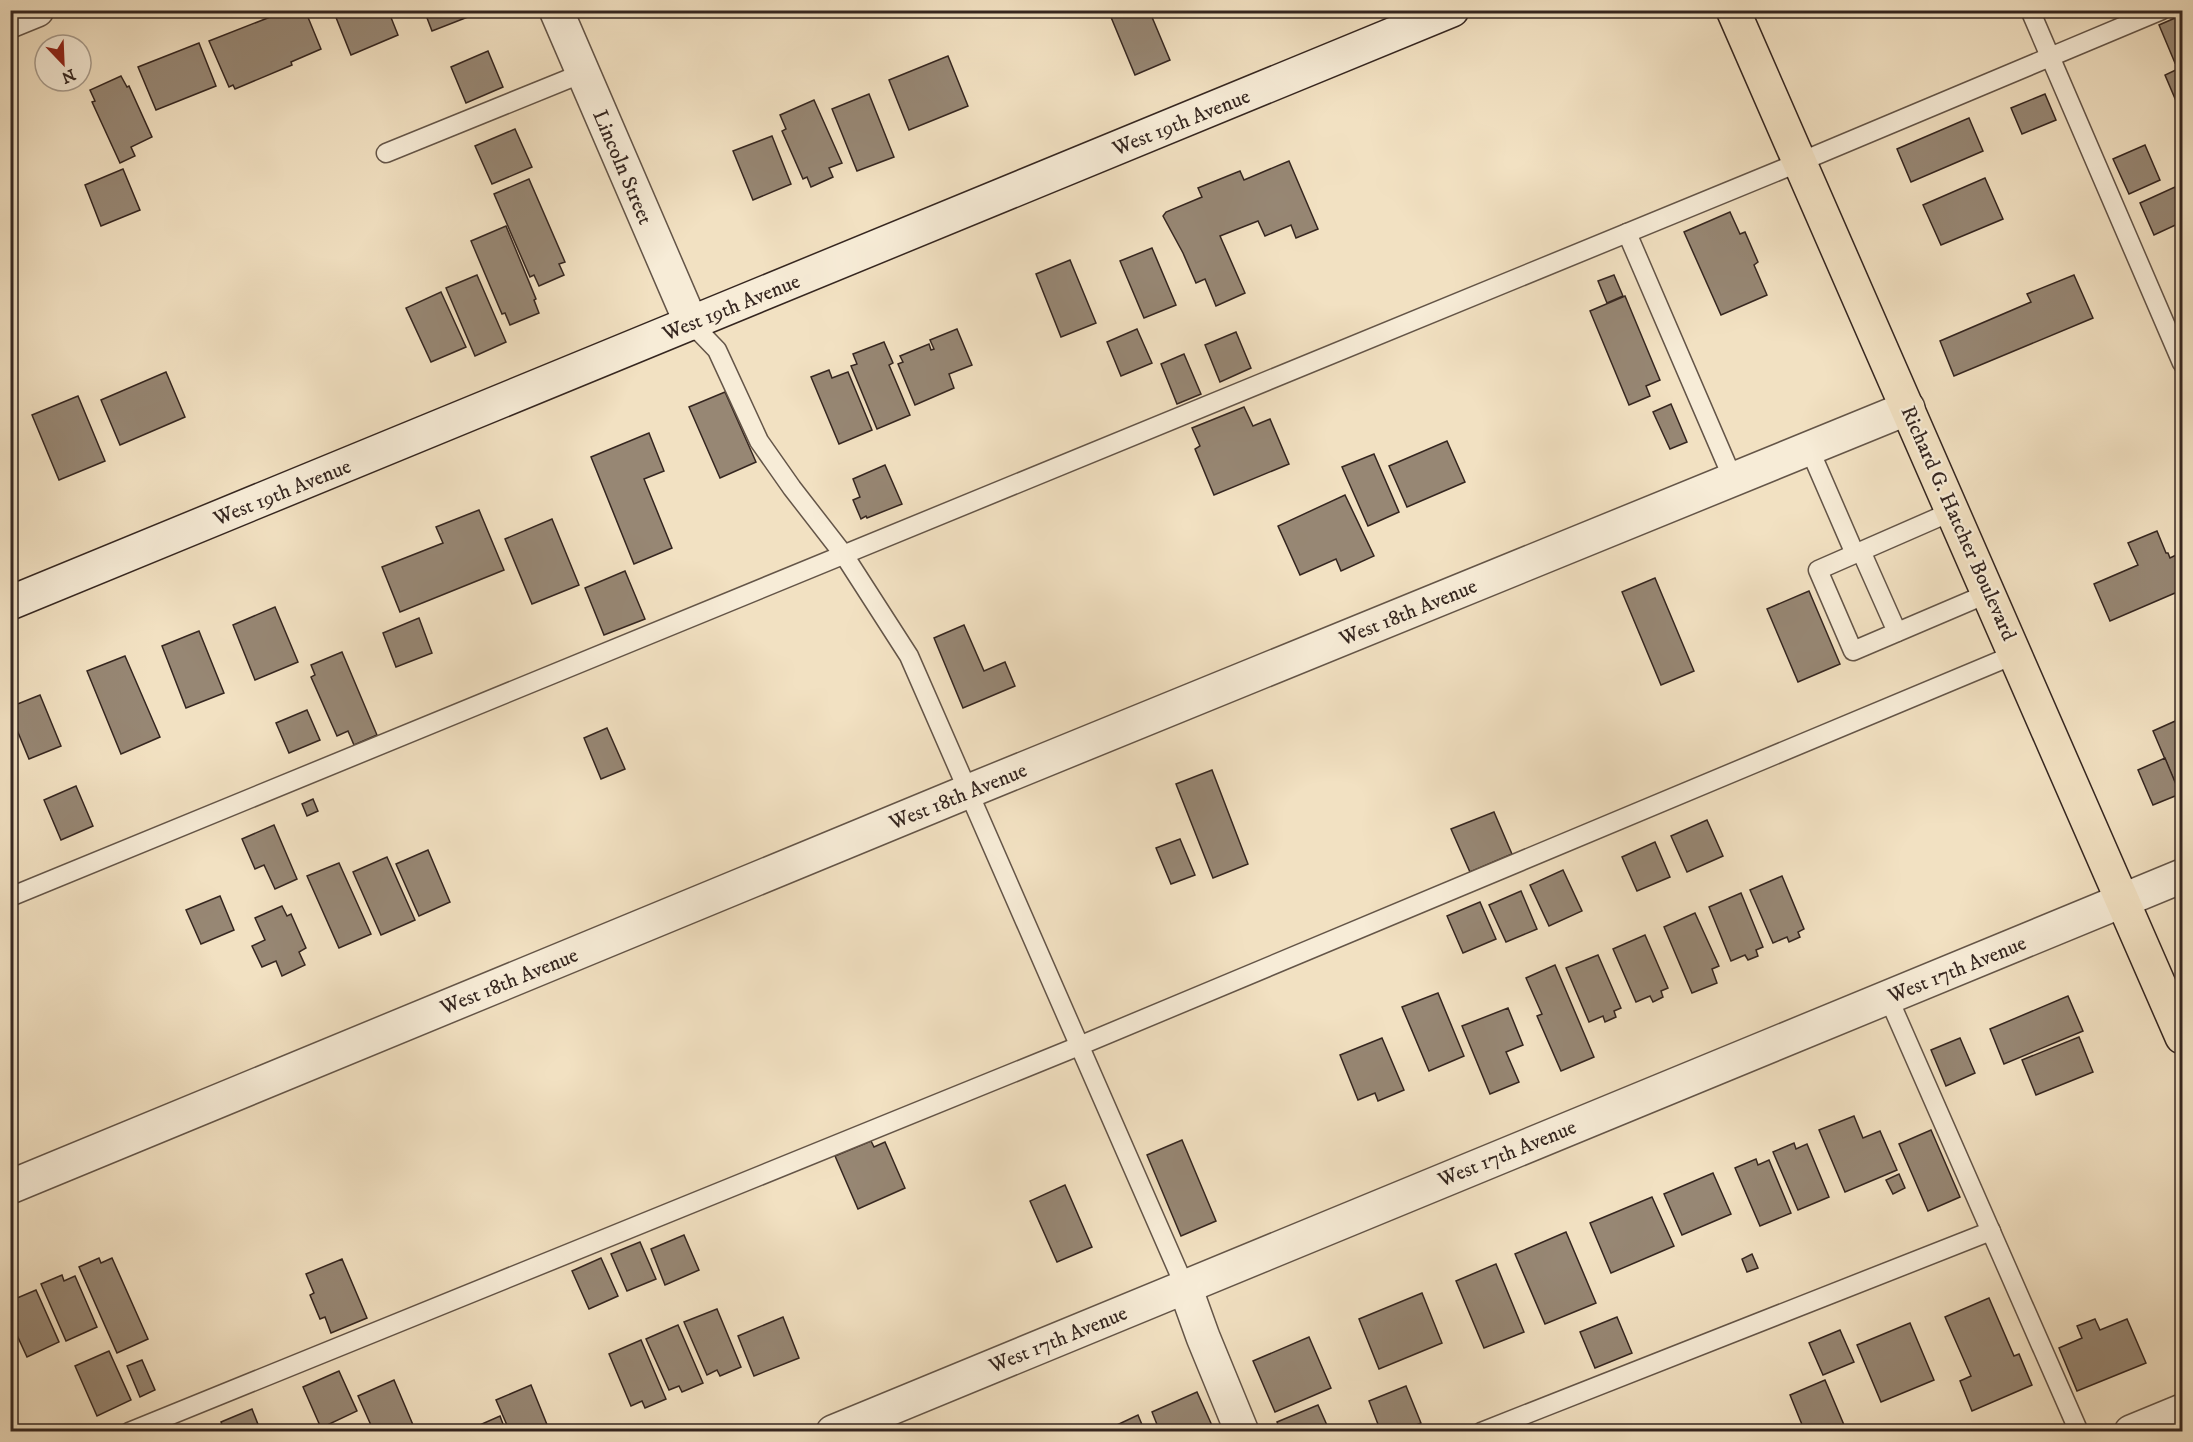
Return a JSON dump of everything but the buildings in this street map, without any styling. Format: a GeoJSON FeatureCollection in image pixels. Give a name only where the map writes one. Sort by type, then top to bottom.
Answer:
{"type":"FeatureCollection","features":[{"type":"Feature","properties":{"kind":"main road","name":"Richard G. Hatcher Boulevard"},"geometry":{"type":"LineString","coordinates":[[1733,10],[2182,1037]]}},
{"type":"Feature","properties":{"kind":"street"},"geometry":{"type":"LineString","coordinates":[[10,21],[37,10]]}},
{"type":"Feature","properties":{"kind":"street","name":"Lincoln Street"},"geometry":{"type":"LineString","coordinates":[[556,10],[691,323]]}},
{"type":"Feature","properties":{"kind":"street","name":"West 19th Avenue"},"geometry":{"type":"LineString","coordinates":[[10,603],[1452,10]]}},
{"type":"Feature","properties":{"kind":"street","name":"West 18th Avenue"},"geometry":{"type":"LineString","coordinates":[[10,1187],[969,791],[1908,408]]}},
{"type":"Feature","properties":{"kind":"street","name":"West 17th Avenue"},"geometry":{"type":"LineString","coordinates":[[832,1431],[2182,876]]}},
{"type":"Feature","properties":{"kind":"street"},"geometry":{"type":"LineString","coordinates":[[1185,1287],[1242,1431]]}},
{"type":"Feature","properties":{"kind":"street"},"geometry":{"type":"LineString","coordinates":[[2131,1431],[2182,1411]]}},
{"type":"Feature","properties":{"kind":"lane"},"geometry":{"type":"LineString","coordinates":[[2030,10],[2182,363]]}},
{"type":"Feature","properties":{"kind":"lane"},"geometry":{"type":"LineString","coordinates":[[10,897],[1800,162],[2162,10]]}},
{"type":"Feature","properties":{"kind":"lane"},"geometry":{"type":"LineString","coordinates":[[386,153],[583,73]]}},
{"type":"Feature","properties":{"kind":"lane"},"geometry":{"type":"LineString","coordinates":[[1627,233],[1733,479]]}},
{"type":"Feature","properties":{"kind":"lane"},"geometry":{"type":"LineString","coordinates":[[691,323],[717,350],[759,441],[844,555],[909,656],[1185,1287]]}},
{"type":"Feature","properties":{"kind":"lane"},"geometry":{"type":"LineString","coordinates":[[1809,448],[1897,632]]}},
{"type":"Feature","properties":{"kind":"lane"},"geometry":{"type":"LineString","coordinates":[[1953,511],[1818,570],[1853,651],[1989,593]]}},
{"type":"Feature","properties":{"kind":"lane"},"geometry":{"type":"LineString","coordinates":[[129,1431],[1079,1046],[2016,654]]}},
{"type":"Feature","properties":{"kind":"lane"},"geometry":{"type":"LineString","coordinates":[[1888,997],[2079,1431]]}},
{"type":"Feature","properties":{"kind":"lane"},"geometry":{"type":"LineString","coordinates":[[1481,1431],[1991,1231]]}}]}
